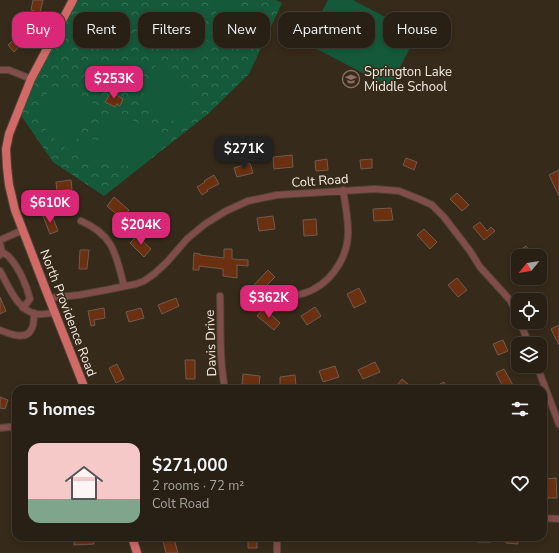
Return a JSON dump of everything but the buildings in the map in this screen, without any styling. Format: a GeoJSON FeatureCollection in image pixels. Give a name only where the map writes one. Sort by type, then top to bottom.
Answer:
{"type":"FeatureCollection","features":[{"type":"Feature","properties":{"kind":"main road","name":"North Providence Road"},"geometry":{"type":"LineString","coordinates":[[74,0],[31,79],[9,134],[6,149],[6,167],[9,185],[23,230],[83,385]]}},
{"type":"Feature","properties":{"kind":"main road"},"geometry":{"type":"LineString","coordinates":[[133,541],[137,553]]}},
{"type":"Feature","properties":{"kind":"street"},"geometry":{"type":"LineString","coordinates":[[0,70],[9,70],[31,79]]}},
{"type":"Feature","properties":{"kind":"street","name":"Colt Road"},"geometry":{"type":"LineString","coordinates":[[49,298],[79,295],[136,284],[144,281],[167,262],[187,238],[205,224],[226,211],[248,201],[277,195],[375,189],[400,191],[432,205],[444,217],[470,251],[480,267],[511,302]]}},
{"type":"Feature","properties":{"kind":"street"},"geometry":{"type":"LineString","coordinates":[[294,296],[314,290],[335,272],[342,257],[347,242],[348,230],[343,190]]}},
{"type":"Feature","properties":{"kind":"street"},"geometry":{"type":"LineString","coordinates":[[81,222],[92,226],[106,237],[113,248],[118,261],[124,286]]}},
{"type":"Feature","properties":{"kind":"street"},"geometry":{"type":"LineString","coordinates":[[0,240],[23,230]]}},
{"type":"Feature","properties":{"kind":"street"},"geometry":{"type":"LineString","coordinates":[[0,244],[1,254],[9,257],[28,289],[30,299],[23,308]]}},
{"type":"Feature","properties":{"kind":"street"},"geometry":{"type":"LineString","coordinates":[[0,271],[19,304],[28,312],[37,314],[55,313]]}},
{"type":"Feature","properties":{"kind":"street","name":"Davis Drive"},"geometry":{"type":"LineString","coordinates":[[220,296],[221,350],[224,385]]}},
{"type":"Feature","properties":{"kind":"street"},"geometry":{"type":"LineString","coordinates":[[0,330],[22,336],[28,333],[32,329],[34,313]]}},
{"type":"Feature","properties":{"kind":"street"},"geometry":{"type":"LineString","coordinates":[[540,373],[544,385]]}},
{"type":"Feature","properties":{"kind":"street"},"geometry":{"type":"LineString","coordinates":[[547,392],[559,424]]}},
{"type":"Feature","properties":{"kind":"street"},"geometry":{"type":"LineString","coordinates":[[0,428],[12,427]]}},
{"type":"Feature","properties":{"kind":"street"},"geometry":{"type":"LineString","coordinates":[[547,518],[559,519]]}},
{"type":"Feature","properties":{"kind":"street"},"geometry":{"type":"LineString","coordinates":[[277,541],[277,553]]}},
{"type":"Feature","properties":{"kind":"green space"},"geometry":{"type":"Polygon","coordinates":[[[78,0],[276,0],[282,3],[270,29],[270,12],[213,12],[213,48],[261,48],[249,74],[208,114],[104,196],[53,162],[18,111],[52,48],[65,48],[65,24],[78,0]]]}},
{"type":"Feature","properties":{"kind":"green space"},"geometry":{"type":"Polygon","coordinates":[[[213,0],[241,0],[239,7],[232,12],[216,12],[213,0]]]}},
{"type":"Feature","properties":{"kind":"green space"},"geometry":{"type":"Polygon","coordinates":[[[328,0],[353,0],[383,16],[383,48],[410,48],[390,87],[315,48],[375,48],[375,12],[322,12],[328,0]]]}},
{"type":"Feature","properties":{"kind":"green space"},"geometry":{"type":"Polygon","coordinates":[[[205,31],[208,49],[203,58],[187,48],[205,48],[205,31]]]}},
{"type":"Feature","properties":{"kind":"green space"},"geometry":{"type":"Polygon","coordinates":[[[159,58],[165,61],[175,71],[180,77],[187,91],[190,109],[182,125],[139,103],[159,58]]]}},
{"type":"Feature","properties":{"kind":"green space"},"geometry":{"type":"Polygon","coordinates":[[[51,86],[70,93],[72,91],[90,99],[93,104],[71,151],[56,140],[46,130],[41,118],[42,105],[51,86]]]}},
{"type":"Feature","properties":{"kind":"green space"},"geometry":{"type":"Polygon","coordinates":[[[116,111],[162,137],[154,149],[131,166],[90,162],[108,115],[116,111]]]}},
{"type":"Feature","properties":{"kind":"green space"},"geometry":{"type":"Polygon","coordinates":[[[86,137],[94,140],[89,155],[81,152],[86,137]]]}},
{"type":"Feature","properties":{"kind":"place","name":"Springton Lake Middle School"},"geometry":{"type":"Point","coordinates":[351,79]}}]}
